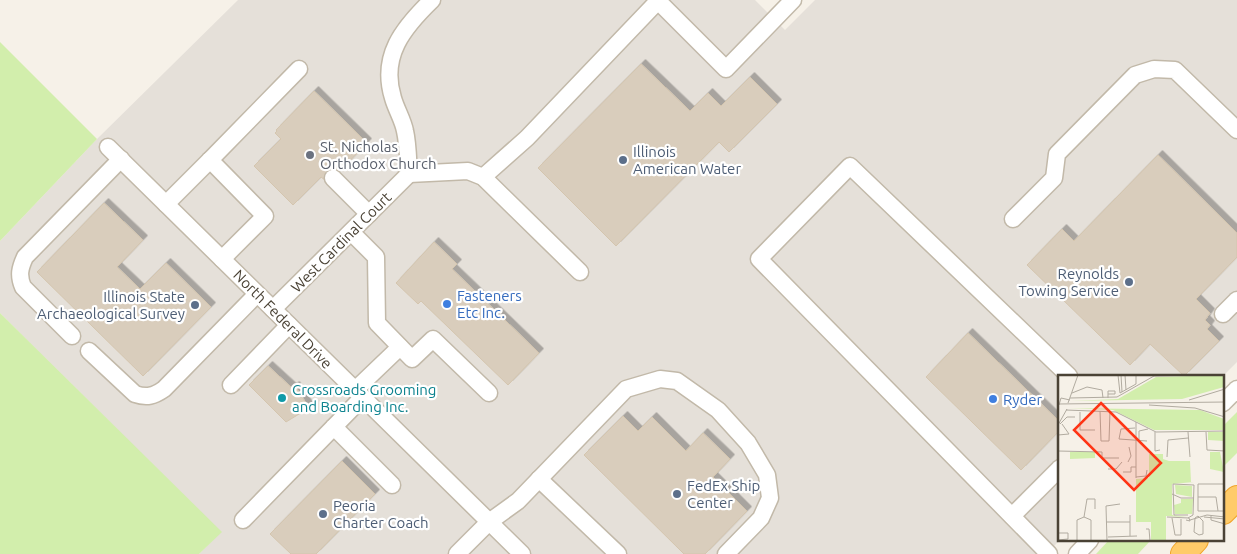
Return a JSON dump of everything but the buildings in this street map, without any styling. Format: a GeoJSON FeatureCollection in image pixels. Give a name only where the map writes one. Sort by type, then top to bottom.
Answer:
{"type":"FeatureCollection","features":[{"type":"Feature","properties":{"kind":"highway"},"geometry":{"type":"LineString","coordinates":[[1224,511],[1237,498]]}},
{"type":"Feature","properties":{"kind":"highway"},"geometry":{"type":"LineString","coordinates":[[1183,554],[1194,542]]}},
{"type":"Feature","properties":{"kind":"street"},"geometry":{"type":"LineString","coordinates":[[432,0],[397,40],[389,69],[392,97],[406,131],[409,174],[468,171],[483,177],[580,272]]}},
{"type":"Feature","properties":{"kind":"street"},"geometry":{"type":"LineString","coordinates":[[483,177],[527,138],[658,2],[726,69],[793,0]]}},
{"type":"Feature","properties":{"kind":"street"},"geometry":{"type":"LineString","coordinates":[[166,204],[299,69]]}},
{"type":"Feature","properties":{"kind":"street"},"geometry":{"type":"LineString","coordinates":[[1013,219],[1054,178],[1057,154],[1135,75],[1154,69],[1175,70],[1237,130]]}},
{"type":"Feature","properties":{"kind":"street","name":"North Federal Drive"},"geometry":{"type":"LineString","coordinates":[[108,147],[522,554]]}},
{"type":"Feature","properties":{"kind":"street"},"geometry":{"type":"LineString","coordinates":[[72,336],[23,287],[19,278],[21,266],[25,256],[121,159]]}},
{"type":"Feature","properties":{"kind":"street"},"geometry":{"type":"LineString","coordinates":[[210,160],[265,216],[222,259]]}},
{"type":"Feature","properties":{"kind":"street"},"geometry":{"type":"LineString","coordinates":[[1049,554],[759,259],[850,166],[1068,375]]}},
{"type":"Feature","properties":{"kind":"street","name":"West Cardinal Court"},"geometry":{"type":"LineString","coordinates":[[273,309],[409,174]]}},
{"type":"Feature","properties":{"kind":"street"},"geometry":{"type":"LineString","coordinates":[[333,178],[370,214]]}},
{"type":"Feature","properties":{"kind":"street"},"geometry":{"type":"LineString","coordinates":[[351,232],[376,257],[377,323],[412,359],[433,339],[489,393]]}},
{"type":"Feature","properties":{"kind":"street"},"geometry":{"type":"LineString","coordinates":[[89,351],[135,394],[144,398],[156,395],[257,294]]}},
{"type":"Feature","properties":{"kind":"street"},"geometry":{"type":"LineString","coordinates":[[1223,314],[1237,300]]}},
{"type":"Feature","properties":{"kind":"street"},"geometry":{"type":"LineString","coordinates":[[230,385],[289,325]]}},
{"type":"Feature","properties":{"kind":"street"},"geometry":{"type":"LineString","coordinates":[[243,520],[334,427],[359,394],[400,347]]}},
{"type":"Feature","properties":{"kind":"street"},"geometry":{"type":"LineString","coordinates":[[457,554],[489,522],[518,500],[626,389],[660,379],[677,381],[718,410],[748,443],[767,475],[770,498],[761,518],[726,554]]}},
{"type":"Feature","properties":{"kind":"street"},"geometry":{"type":"LineString","coordinates":[[1224,402],[1237,389]]}},
{"type":"Feature","properties":{"kind":"street"},"geometry":{"type":"LineString","coordinates":[[334,427],[392,485]]}},
{"type":"Feature","properties":{"kind":"street"},"geometry":{"type":"LineString","coordinates":[[1012,516],[1058,470]]}},
{"type":"Feature","properties":{"kind":"street"},"geometry":{"type":"LineString","coordinates":[[539,479],[618,554]]}},
{"type":"Feature","properties":{"kind":"street"},"geometry":{"type":"LineString","coordinates":[[1077,554],[1088,542]]}},
{"type":"Feature","properties":{"kind":"shaded area"},"geometry":{"type":"Polygon","coordinates":[[[238,0],[755,0],[785,30],[815,0],[1237,0],[1237,362],[1224,375],[1058,375],[1058,542],[1046,554],[199,554],[221,532],[0,313],[0,241],[97,139],[238,0]]]}},
{"type":"Feature","properties":{"kind":"green space"},"geometry":{"type":"Polygon","coordinates":[[[0,42],[97,139],[0,241],[0,42]]]}},
{"type":"Feature","properties":{"kind":"green space"},"geometry":{"type":"Polygon","coordinates":[[[0,313],[222,532],[199,554],[0,554],[0,313]]]}},
{"type":"Feature","properties":{"kind":"green space"},"geometry":{"type":"Polygon","coordinates":[[[1237,412],[1237,453],[1224,466],[1224,425],[1237,412]]]}},
{"type":"Feature","properties":{"kind":"green space"},"geometry":{"type":"Polygon","coordinates":[[[1107,542],[1149,542],[1138,554],[1096,554],[1107,542]]]}},
{"type":"Feature","properties":{"kind":"place","name":"St. Nicholas Orthodox Church"},"geometry":{"type":"Point","coordinates":[310,155]}},
{"type":"Feature","properties":{"kind":"place","name":"Illinois American Water"},"geometry":{"type":"Point","coordinates":[623,160]}},
{"type":"Feature","properties":{"kind":"place","name":"Reynolds Towing Service"},"geometry":{"type":"Point","coordinates":[1129,282]}},
{"type":"Feature","properties":{"kind":"place","name":"Fasteners Etc Inc."},"geometry":{"type":"Point","coordinates":[447,304]}},
{"type":"Feature","properties":{"kind":"place","name":"Illinois State Archaeological Survey"},"geometry":{"type":"Point","coordinates":[195,305]}},
{"type":"Feature","properties":{"kind":"place","name":"Crossroads Grooming and Boarding Inc."},"geometry":{"type":"Point","coordinates":[282,398]}},
{"type":"Feature","properties":{"kind":"place","name":"Ryder"},"geometry":{"type":"Point","coordinates":[993,399]}},
{"type":"Feature","properties":{"kind":"place","name":"FedEx Ship Center"},"geometry":{"type":"Point","coordinates":[677,494]}},
{"type":"Feature","properties":{"kind":"place","name":"Peoria Charter Coach"},"geometry":{"type":"Point","coordinates":[323,514]}}]}
